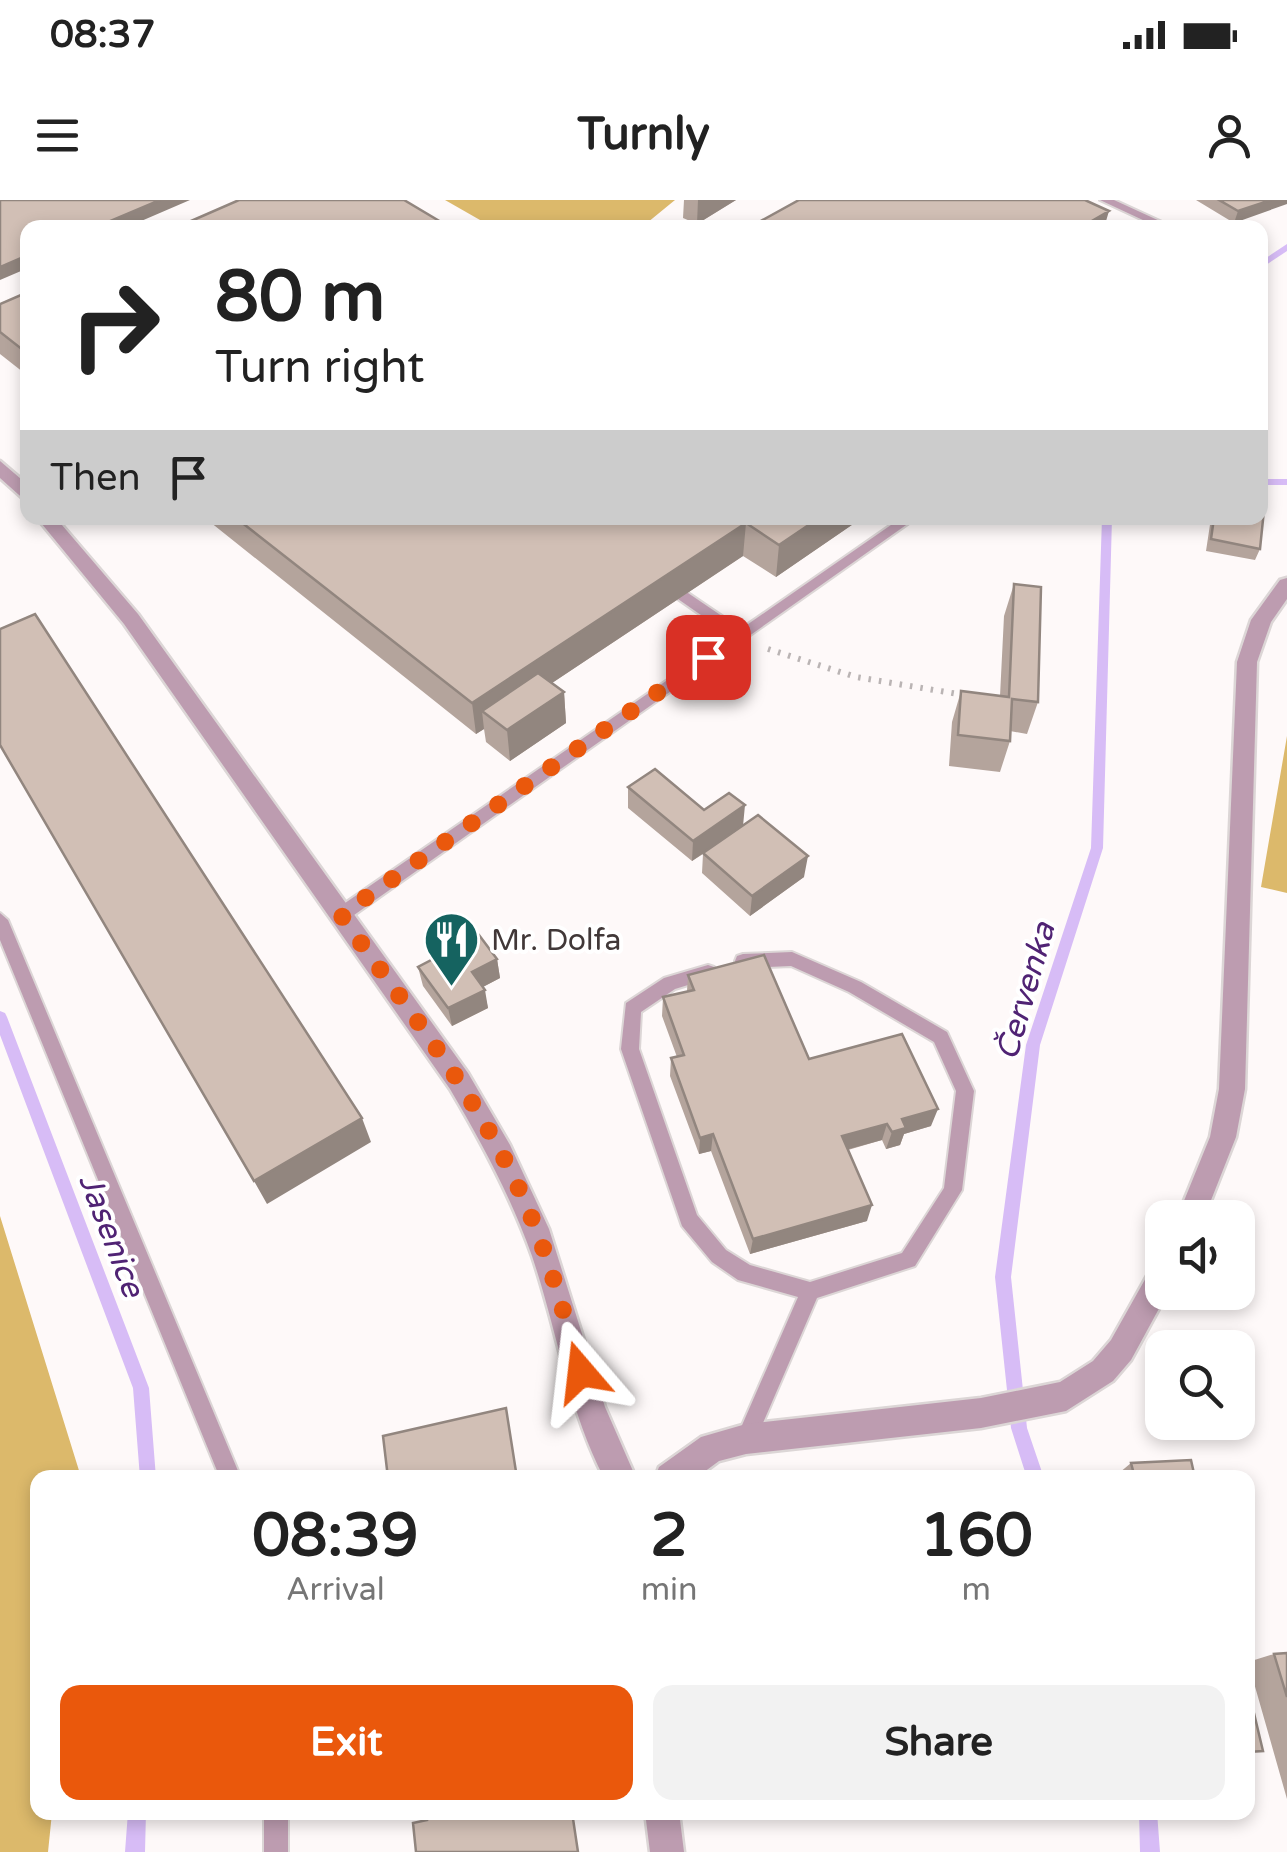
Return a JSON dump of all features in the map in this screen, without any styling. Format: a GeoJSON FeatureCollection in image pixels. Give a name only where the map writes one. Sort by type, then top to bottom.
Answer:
{"type":"FeatureCollection","features":[{"type":"Feature","properties":{"kind":"street"},"geometry":{"type":"LineString","coordinates":[[0,467],[20,488]]}},
{"type":"Feature","properties":{"kind":"street"},"geometry":{"type":"LineString","coordinates":[[52,525],[132,619],[459,1081],[520,1190],[554,1279],[600,1434],[617,1470]]}},
{"type":"Feature","properties":{"kind":"street"},"geometry":{"type":"LineString","coordinates":[[1197,1200],[1223,1137],[1232,1089],[1248,662],[1261,620],[1287,585]]}},
{"type":"Feature","properties":{"kind":"street"},"geometry":{"type":"LineString","coordinates":[[681,1470],[712,1448],[746,1439],[981,1413],[1066,1396],[1103,1371],[1121,1350],[1145,1307]]}},
{"type":"Feature","properties":{"kind":"street"},"geometry":{"type":"LineString","coordinates":[[663,1820],[666,1852]]}},
{"type":"Feature","properties":{"kind":"lane"},"geometry":{"type":"LineString","coordinates":[[1105,200],[1151,220]]}},
{"type":"Feature","properties":{"kind":"lane"},"geometry":{"type":"LineString","coordinates":[[341,915],[899,525]]}},
{"type":"Feature","properties":{"kind":"lane"},"geometry":{"type":"LineString","coordinates":[[683,596],[740,634]]}},
{"type":"Feature","properties":{"kind":"lane"},"geometry":{"type":"LineString","coordinates":[[0,920],[229,1470]]}},
{"type":"Feature","properties":{"kind":"lane"},"geometry":{"type":"LineString","coordinates":[[746,1439],[810,1291],[908,1260],[953,1190],[965,1091],[941,1037],[855,987],[792,959],[754,958],[670,983],[632,1008],[630,1048],[690,1220],[719,1256],[745,1273],[810,1291]]}},
{"type":"Feature","properties":{"kind":"lane"},"geometry":{"type":"LineString","coordinates":[[276,1820],[276,1852]]}},
{"type":"Feature","properties":{"kind":"path"},"geometry":{"type":"LineString","coordinates":[[740,634],[788,657],[856,678],[976,696]]}},
{"type":"Feature","properties":{"kind":"shaded area"},"geometry":{"type":"Polygon","coordinates":[[[445,200],[675,200],[651,220],[480,220],[445,200]]]}},
{"type":"Feature","properties":{"kind":"shaded area"},"geometry":{"type":"Polygon","coordinates":[[[1287,736],[1287,893],[1261,887],[1287,736]]]}},
{"type":"Feature","properties":{"kind":"shaded area"},"geometry":{"type":"Polygon","coordinates":[[[0,1216],[79,1470],[30,1470],[30,1820],[51,1820],[48,1852],[0,1852],[0,1216]]]}},
{"type":"Feature","properties":{"kind":"building"},"geometry":{"type":"Polygon","coordinates":[[[0,200],[160,200],[113,220],[20,220],[20,258],[0,267],[0,200]]]}},
{"type":"Feature","properties":{"kind":"building"},"geometry":{"type":"Polygon","coordinates":[[[239,200],[404,200],[438,220],[193,220],[239,200]]]}},
{"type":"Feature","properties":{"kind":"building"},"geometry":{"type":"Polygon","coordinates":[[[799,200],[1085,200],[1109,211],[1094,220],[763,220],[799,200]]]}},
{"type":"Feature","properties":{"kind":"building"},"geometry":{"type":"Polygon","coordinates":[[[1219,200],[1271,200],[1238,211],[1219,200]]]}},
{"type":"Feature","properties":{"kind":"building"},"geometry":{"type":"Polygon","coordinates":[[[20,295],[20,348],[0,332],[0,304],[20,295]]]}},
{"type":"Feature","properties":{"kind":"building"},"geometry":{"type":"Polygon","coordinates":[[[245,525],[743,525],[472,703],[245,525]]]}},
{"type":"Feature","properties":{"kind":"building"},"geometry":{"type":"Polygon","coordinates":[[[749,525],[809,525],[779,545],[749,525]]]}},
{"type":"Feature","properties":{"kind":"building"},"geometry":{"type":"Polygon","coordinates":[[[1213,525],[1262,525],[1260,549],[1211,539],[1213,525]]]}},
{"type":"Feature","properties":{"kind":"building"},"geometry":{"type":"Polygon","coordinates":[[[1014,584],[1041,587],[1038,702],[1012,699],[1010,741],[958,735],[961,691],[1009,697],[1014,584]]]}},
{"type":"Feature","properties":{"kind":"building"},"geometry":{"type":"Polygon","coordinates":[[[35,614],[362,1118],[254,1181],[0,745],[0,629],[35,614]]]}},
{"type":"Feature","properties":{"kind":"building"},"geometry":{"type":"Polygon","coordinates":[[[538,673],[564,692],[507,730],[482,711],[538,673]]]}},
{"type":"Feature","properties":{"kind":"building"},"geometry":{"type":"Polygon","coordinates":[[[655,769],[704,810],[729,793],[745,805],[693,841],[628,787],[655,769]]]}},
{"type":"Feature","properties":{"kind":"building"},"geometry":{"type":"Polygon","coordinates":[[[758,815],[808,856],[752,896],[703,853],[758,815]]]}},
{"type":"Feature","properties":{"kind":"building"},"geometry":{"type":"Polygon","coordinates":[[[479,935],[497,959],[472,972],[485,990],[448,1008],[418,967],[479,935]]]}},
{"type":"Feature","properties":{"kind":"building"},"geometry":{"type":"Polygon","coordinates":[[[764,955],[809,1059],[902,1034],[938,1109],[902,1119],[906,1128],[892,1132],[887,1124],[842,1136],[872,1205],[753,1239],[713,1134],[700,1138],[671,1058],[684,1055],[663,997],[694,990],[688,975],[764,955]]]}},
{"type":"Feature","properties":{"kind":"building"},"geometry":{"type":"Polygon","coordinates":[[[506,1408],[516,1470],[387,1470],[383,1436],[506,1408]]]}},
{"type":"Feature","properties":{"kind":"building"},"geometry":{"type":"Polygon","coordinates":[[[1191,1460],[1193,1470],[1133,1470],[1131,1463],[1191,1460]]]}},
{"type":"Feature","properties":{"kind":"building"},"geometry":{"type":"Polygon","coordinates":[[[1287,1653],[1287,1697],[1274,1654],[1287,1653]]]}},
{"type":"Feature","properties":{"kind":"building"},"geometry":{"type":"Polygon","coordinates":[[[1255,1717],[1263,1751],[1255,1752],[1255,1717]]]}},
{"type":"Feature","properties":{"kind":"building"},"geometry":{"type":"Polygon","coordinates":[[[573,1820],[578,1852],[416,1852],[413,1823],[573,1820]]]}},
{"type":"Feature","properties":{"kind":"waterway","name":"Červenka"},"geometry":{"type":"LineString","coordinates":[[1268,260],[1287,247]]}},
{"type":"Feature","properties":{"kind":"waterway"},"geometry":{"type":"LineString","coordinates":[[1268,482],[1287,482]]}},
{"type":"Feature","properties":{"kind":"waterway","name":"Červenka"},"geometry":{"type":"LineString","coordinates":[[1033,1470],[1019,1428],[1003,1277],[1033,1045],[1097,848],[1107,525]]}},
{"type":"Feature","properties":{"kind":"waterway","name":"Jasenice"},"geometry":{"type":"LineString","coordinates":[[0,1017],[141,1388],[147,1470]]}},
{"type":"Feature","properties":{"kind":"waterway","name":"Jasenice"},"geometry":{"type":"LineString","coordinates":[[135,1852],[137,1820]]}},
{"type":"Feature","properties":{"kind":"waterway","name":"Červenka"},"geometry":{"type":"LineString","coordinates":[[1148,1820],[1150,1852]]}},
{"type":"Feature","properties":{"kind":"place","name":"Mr. Dolfa"},"geometry":{"type":"Point","coordinates":[452,989]}},
{"type":"Feature","properties":{"kind":"route"},"geometry":{"type":"LineString","coordinates":[[581,1372],[538,1234],[492,1136],[459,1081],[341,915],[708,657]]}}]}
